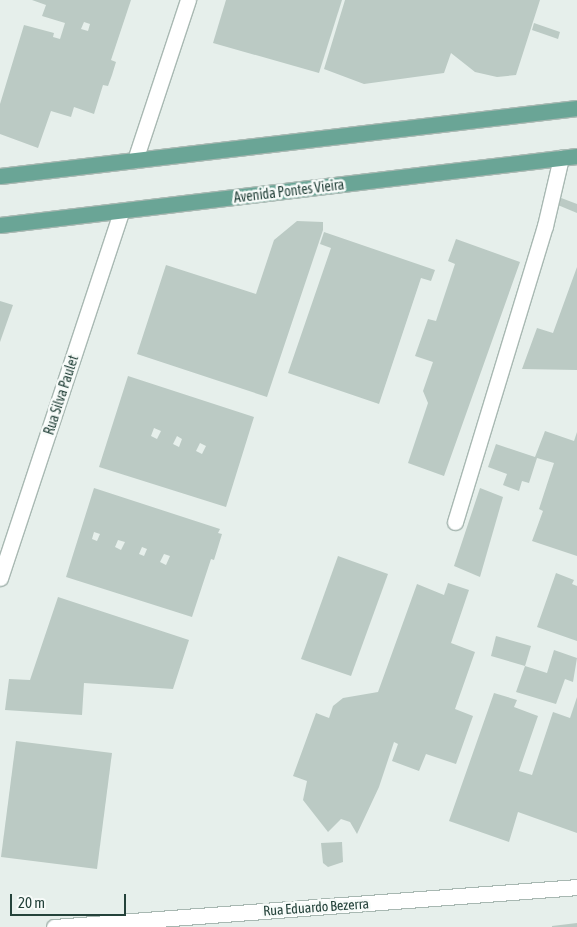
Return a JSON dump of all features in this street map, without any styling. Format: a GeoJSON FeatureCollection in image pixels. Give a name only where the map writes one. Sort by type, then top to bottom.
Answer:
{"type":"FeatureCollection","features":[{"type":"Feature","properties":{"kind":"main road"},"geometry":{"type":"LineString","coordinates":[[0,176],[577,108]]}},
{"type":"Feature","properties":{"kind":"main road","name":"Avenida Pontes Vieira"},"geometry":{"type":"LineString","coordinates":[[0,225],[577,156]]}},
{"type":"Feature","properties":{"kind":"street"},"geometry":{"type":"LineString","coordinates":[[136,160],[188,0]]}},
{"type":"Feature","properties":{"kind":"street"},"geometry":{"type":"LineString","coordinates":[[455,522],[545,226],[561,158]]}},
{"type":"Feature","properties":{"kind":"street","name":"Rua Silva Paulet"},"geometry":{"type":"LineString","coordinates":[[0,578],[121,212]]}},
{"type":"Feature","properties":{"kind":"street","name":"Rua Eduardo Bezerra"},"geometry":{"type":"LineString","coordinates":[[54,927],[577,887]]}},
{"type":"Feature","properties":{"kind":"building"},"geometry":{"type":"Polygon","coordinates":[[[32,0],[131,0],[111,60],[116,62],[112,75],[108,86],[103,85],[94,114],[74,107],[71,117],[51,111],[38,148],[0,134],[0,104],[24,25],[54,33],[53,37],[60,39],[65,23],[42,16],[46,5],[32,0]],[[84,22],[81,29],[88,31],[90,24],[84,22]]]}},
{"type":"Feature","properties":{"kind":"building"},"geometry":{"type":"Polygon","coordinates":[[[226,0],[342,0],[319,73],[213,43],[226,0]]]}},
{"type":"Feature","properties":{"kind":"building"},"geometry":{"type":"Polygon","coordinates":[[[345,0],[540,0],[516,75],[497,77],[475,72],[451,53],[444,73],[364,84],[324,69],[345,0]]]}},
{"type":"Feature","properties":{"kind":"building"},"geometry":{"type":"Polygon","coordinates":[[[534,23],[560,32],[558,39],[532,30],[534,23]]]}},
{"type":"Feature","properties":{"kind":"building"},"geometry":{"type":"Polygon","coordinates":[[[556,196],[577,204],[577,213],[553,203],[556,196]]]}},
{"type":"Feature","properties":{"kind":"building"},"geometry":{"type":"Polygon","coordinates":[[[297,221],[323,222],[323,230],[267,397],[137,354],[166,265],[256,294],[274,240],[297,221]]]}},
{"type":"Feature","properties":{"kind":"building"},"geometry":{"type":"Polygon","coordinates":[[[324,232],[435,270],[431,281],[421,278],[379,404],[288,373],[331,248],[320,244],[324,232]]]}},
{"type":"Feature","properties":{"kind":"building"},"geometry":{"type":"Polygon","coordinates":[[[456,239],[520,262],[444,476],[408,463],[428,403],[423,391],[433,362],[415,356],[428,319],[436,321],[455,264],[448,261],[456,239]]]}},
{"type":"Feature","properties":{"kind":"building"},"geometry":{"type":"Polygon","coordinates":[[[577,267],[577,370],[522,369],[537,328],[553,333],[577,267]]]}},
{"type":"Feature","properties":{"kind":"building"},"geometry":{"type":"Polygon","coordinates":[[[0,301],[13,305],[0,342],[0,301]]]}},
{"type":"Feature","properties":{"kind":"building"},"geometry":{"type":"Polygon","coordinates":[[[128,376],[254,417],[226,507],[99,467],[128,376]],[[154,428],[151,436],[157,439],[161,431],[154,428]],[[177,436],[173,444],[179,447],[182,439],[177,436]],[[200,443],[196,451],[202,454],[206,446],[200,443]]]}},
{"type":"Feature","properties":{"kind":"building"},"geometry":{"type":"Polygon","coordinates":[[[545,431],[574,441],[577,432],[577,556],[532,541],[543,511],[539,509],[554,463],[537,458],[529,483],[522,481],[519,491],[503,485],[507,474],[488,467],[496,444],[535,457],[545,431]]]}},
{"type":"Feature","properties":{"kind":"building"},"geometry":{"type":"Polygon","coordinates":[[[94,488],[220,529],[218,533],[222,534],[214,560],[211,559],[192,617],[66,577],[94,488]],[[94,532],[92,539],[97,541],[100,534],[94,532]],[[118,540],[115,547],[121,550],[125,542],[118,540]],[[142,547],[139,554],[144,556],[147,549],[142,547]],[[164,554],[160,562],[166,565],[170,556],[164,554]]]}},
{"type":"Feature","properties":{"kind":"building"},"geometry":{"type":"Polygon","coordinates":[[[480,488],[503,497],[480,577],[454,566],[480,488]]]}},
{"type":"Feature","properties":{"kind":"building"},"geometry":{"type":"Polygon","coordinates":[[[338,556],[388,574],[351,676],[301,659],[338,556]]]}},
{"type":"Feature","properties":{"kind":"building"},"geometry":{"type":"Polygon","coordinates":[[[556,573],[574,580],[572,584],[577,586],[577,641],[537,627],[556,573]]]}},
{"type":"Feature","properties":{"kind":"building"},"geometry":{"type":"Polygon","coordinates":[[[448,583],[469,590],[451,643],[475,652],[455,709],[473,716],[456,764],[426,754],[419,771],[392,761],[398,744],[394,742],[379,787],[357,834],[350,822],[341,819],[328,832],[303,800],[307,781],[293,776],[316,713],[329,718],[333,706],[343,698],[378,692],[417,584],[444,595],[448,583]]]}},
{"type":"Feature","properties":{"kind":"building"},"geometry":{"type":"Polygon","coordinates":[[[58,597],[189,640],[173,689],[84,683],[82,715],[5,710],[9,679],[30,680],[58,597]]]}},
{"type":"Feature","properties":{"kind":"building"},"geometry":{"type":"Polygon","coordinates":[[[496,636],[531,646],[525,666],[491,656],[496,636]]]}},
{"type":"Feature","properties":{"kind":"building"},"geometry":{"type":"Polygon","coordinates":[[[554,650],[577,658],[573,682],[565,679],[556,704],[516,692],[525,666],[547,673],[554,650]]]}},
{"type":"Feature","properties":{"kind":"building"},"geometry":{"type":"Polygon","coordinates":[[[494,693],[517,700],[514,707],[538,716],[519,771],[532,775],[553,712],[570,718],[577,697],[577,833],[518,812],[509,842],[449,821],[494,693]]]}},
{"type":"Feature","properties":{"kind":"building"},"geometry":{"type":"Polygon","coordinates":[[[16,741],[112,753],[97,869],[1,857],[16,741]]]}},
{"type":"Feature","properties":{"kind":"building"},"geometry":{"type":"Polygon","coordinates":[[[342,842],[343,862],[328,867],[323,863],[321,843],[342,842]]]}},
{"type":"Feature","properties":{"kind":"building"},"geometry":{"type":"Polygon","coordinates":[[[577,923],[577,927],[552,927],[552,926],[577,923]]]}}]}
